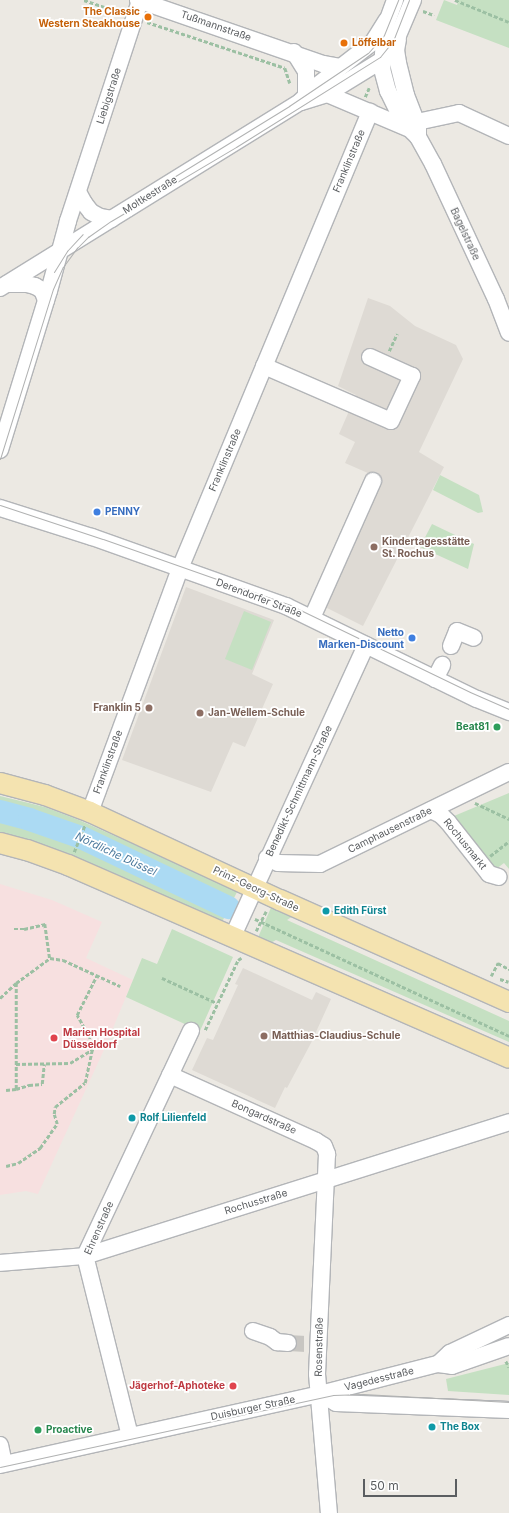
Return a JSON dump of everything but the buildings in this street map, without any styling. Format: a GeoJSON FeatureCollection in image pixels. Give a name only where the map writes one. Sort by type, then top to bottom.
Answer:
{"type":"FeatureCollection","features":[{"type":"Feature","properties":{"kind":"main road","name":"Prinz-Georg-Straße"},"geometry":{"type":"LineString","coordinates":[[0,783],[45,794],[88,818],[254,887],[509,1002]]}},
{"type":"Feature","properties":{"kind":"main road"},"geometry":{"type":"LineString","coordinates":[[0,843],[27,850],[68,865],[250,946],[509,1058]]}},
{"type":"Feature","properties":{"kind":"street","name":"Liebigstraße"},"geometry":{"type":"LineString","coordinates":[[0,450],[60,250],[135,18],[139,0]]}},
{"type":"Feature","properties":{"kind":"street","name":"Tußmannstraße"},"geometry":{"type":"LineString","coordinates":[[139,0],[294,52],[323,64],[340,67]]}},
{"type":"Feature","properties":{"kind":"street","name":"Moltkestraße"},"geometry":{"type":"LineString","coordinates":[[303,99],[327,94],[382,60],[389,53],[406,20],[419,3]]}},
{"type":"Feature","properties":{"kind":"street","name":"Moltkestraße"},"geometry":{"type":"LineString","coordinates":[[3,286],[303,99],[340,67],[373,42],[391,11]]}},
{"type":"Feature","properties":{"kind":"street","name":"Bagelstraße"},"geometry":{"type":"LineString","coordinates":[[391,11],[385,29],[382,60],[383,73],[388,91],[414,129],[496,299],[509,333]]}},
{"type":"Feature","properties":{"kind":"street","name":"Bagelstraße"},"geometry":{"type":"LineString","coordinates":[[398,36],[396,50],[401,78],[414,129]]}},
{"type":"Feature","properties":{"kind":"street"},"geometry":{"type":"LineString","coordinates":[[294,52],[306,71],[303,99]]}},
{"type":"Feature","properties":{"kind":"street"},"geometry":{"type":"LineString","coordinates":[[355,57],[366,54],[382,60]]}},
{"type":"Feature","properties":{"kind":"street","name":"Bagelstraße"},"geometry":{"type":"LineString","coordinates":[[382,60],[401,78]]}},
{"type":"Feature","properties":{"kind":"street"},"geometry":{"type":"LineString","coordinates":[[327,94],[414,129],[459,113],[509,136]]}},
{"type":"Feature","properties":{"kind":"street","name":"Franklinstraße"},"geometry":{"type":"LineString","coordinates":[[88,818],[180,568],[370,112]]}},
{"type":"Feature","properties":{"kind":"street"},"geometry":{"type":"LineString","coordinates":[[78,192],[91,212],[100,217],[112,219]]}},
{"type":"Feature","properties":{"kind":"street"},"geometry":{"type":"LineString","coordinates":[[3,286],[27,284],[35,286],[42,290],[46,300]]}},
{"type":"Feature","properties":{"kind":"street"},"geometry":{"type":"LineString","coordinates":[[264,366],[391,421],[412,376],[370,357]]}},
{"type":"Feature","properties":{"kind":"street"},"geometry":{"type":"LineString","coordinates":[[312,618],[373,481]]}},
{"type":"Feature","properties":{"kind":"street","name":"Derendorfer Straße"},"geometry":{"type":"LineString","coordinates":[[0,508],[92,537],[286,606],[366,644],[439,672],[477,699],[509,712]]}},
{"type":"Feature","properties":{"kind":"street"},"geometry":{"type":"LineString","coordinates":[[451,646],[457,631],[474,638]]}},
{"type":"Feature","properties":{"kind":"street","name":"Benedikt-Schmittmann-Straße"},"geometry":{"type":"LineString","coordinates":[[232,938],[267,858],[366,644]]}},
{"type":"Feature","properties":{"kind":"street","name":"Camphausenstraße"},"geometry":{"type":"LineString","coordinates":[[267,858],[278,863],[320,864],[459,795],[509,772]]}},
{"type":"Feature","properties":{"kind":"street","name":"Rochusmarkt"},"geometry":{"type":"LineString","coordinates":[[431,810],[441,815],[448,822],[489,874],[499,877]]}},
{"type":"Feature","properties":{"kind":"street","name":"Ehrenstraße"},"geometry":{"type":"LineString","coordinates":[[130,1436],[85,1256],[170,1075],[196,1034]]}},
{"type":"Feature","properties":{"kind":"street","name":"Bongardstraße"},"geometry":{"type":"LineString","coordinates":[[170,1075],[324,1146],[327,1154],[326,1181]]}},
{"type":"Feature","properties":{"kind":"street","name":"Rochusstraße"},"geometry":{"type":"LineString","coordinates":[[0,1263],[85,1256],[509,1122]]}},
{"type":"Feature","properties":{"kind":"street","name":"Rosenstraße"},"geometry":{"type":"LineString","coordinates":[[326,1181],[312,1344],[320,1394],[329,1513]]}},
{"type":"Feature","properties":{"kind":"street","name":"Vagedesstraße"},"geometry":{"type":"LineString","coordinates":[[438,1364],[450,1353],[509,1325]]}},
{"type":"Feature","properties":{"kind":"street"},"geometry":{"type":"LineString","coordinates":[[253,1331],[270,1337],[277,1342],[288,1343]]}},
{"type":"Feature","properties":{"kind":"street","name":"Vagedesstraße"},"geometry":{"type":"LineString","coordinates":[[320,1394],[438,1364],[452,1366],[509,1346]]}},
{"type":"Feature","properties":{"kind":"street"},"geometry":{"type":"LineString","coordinates":[[320,1394],[336,1403],[509,1410]]}},
{"type":"Feature","properties":{"kind":"street","name":"Duisburger Straße"},"geometry":{"type":"LineString","coordinates":[[2,1464],[320,1394]]}},
{"type":"Feature","properties":{"kind":"street"},"geometry":{"type":"LineString","coordinates":[[0,1445],[2,1464]]}},
{"type":"Feature","properties":{"kind":"path"},"geometry":{"type":"LineString","coordinates":[[84,0],[285,68],[290,83]]}},
{"type":"Feature","properties":{"kind":"path"},"geometry":{"type":"LineString","coordinates":[[455,0],[509,22]]}},
{"type":"Feature","properties":{"kind":"path"},"geometry":{"type":"LineString","coordinates":[[419,3],[422,10],[434,15]]}},
{"type":"Feature","properties":{"kind":"path"},"geometry":{"type":"LineString","coordinates":[[387,356],[397,334]]}},
{"type":"Feature","properties":{"kind":"path"},"geometry":{"type":"LineString","coordinates":[[459,795],[509,819]]}},
{"type":"Feature","properties":{"kind":"path"},"geometry":{"type":"LineString","coordinates":[[73,854],[88,818]]}},
{"type":"Feature","properties":{"kind":"path"},"geometry":{"type":"LineString","coordinates":[[480,863],[509,842]]}},
{"type":"Feature","properties":{"kind":"path"},"geometry":{"type":"LineString","coordinates":[[196,1034],[217,1003],[238,960],[245,955],[261,922],[509,1036]]}},
{"type":"Feature","properties":{"kind":"path"},"geometry":{"type":"LineString","coordinates":[[14,929],[24,929],[45,924],[50,958]]}},
{"type":"Feature","properties":{"kind":"path"},"geometry":{"type":"LineString","coordinates":[[0,998],[4,997],[16,982],[50,958],[63,960],[120,986]]}},
{"type":"Feature","properties":{"kind":"path"},"geometry":{"type":"LineString","coordinates":[[491,976],[498,963],[509,969]]}},
{"type":"Feature","properties":{"kind":"path"},"geometry":{"type":"LineString","coordinates":[[6,1166],[18,1163],[40,1148],[57,1124],[54,1114],[55,1106],[85,1083],[94,1049],[93,1044],[77,1015],[97,975]]}},
{"type":"Feature","properties":{"kind":"path"},"geometry":{"type":"LineString","coordinates":[[162,978],[217,1003]]}},
{"type":"Feature","properties":{"kind":"path"},"geometry":{"type":"LineString","coordinates":[[16,982],[16,1089]]}},
{"type":"Feature","properties":{"kind":"path"},"geometry":{"type":"LineString","coordinates":[[16,1064],[70,1064],[94,1049]]}},
{"type":"Feature","properties":{"kind":"path"},"geometry":{"type":"LineString","coordinates":[[6,1090],[42,1084],[44,1064]]}},
{"type":"Feature","properties":{"kind":"shaded area"},"geometry":{"type":"Polygon","coordinates":[[[368,298],[390,306],[415,326],[456,345],[463,359],[419,452],[444,467],[363,626],[319,604],[377,477],[345,463],[355,442],[339,434],[356,395],[338,386],[368,298]]]}},
{"type":"Feature","properties":{"kind":"shaded area","name":"Jan-Wellem-Schule"},"geometry":{"type":"Polygon","coordinates":[[[186,587],[274,620],[252,674],[273,684],[245,747],[233,742],[211,792],[122,760],[186,587]]]}},
{"type":"Feature","properties":{"kind":"shaded area","name":"Marien Hospital Düsseldorf"},"geometry":{"type":"Polygon","coordinates":[[[0,884],[52,900],[102,922],[86,958],[133,980],[103,1052],[38,1194],[26,1191],[0,1195],[0,884]]]}},
{"type":"Feature","properties":{"kind":"shaded area","name":"Matthias-Claudius-Schule"},"geometry":{"type":"Polygon","coordinates":[[[243,968],[312,1000],[316,992],[331,999],[311,1043],[287,1088],[285,1087],[275,1108],[192,1070],[207,1038],[213,1040],[238,985],[235,984],[243,968]]]}},
{"type":"Feature","properties":{"kind":"green space"},"geometry":{"type":"Polygon","coordinates":[[[444,0],[457,5],[459,0],[509,0],[509,48],[436,20],[444,0]]]}},
{"type":"Feature","properties":{"kind":"green space"},"geometry":{"type":"Polygon","coordinates":[[[440,475],[479,495],[483,512],[478,513],[433,490],[440,475]]]}},
{"type":"Feature","properties":{"kind":"green space"},"geometry":{"type":"Polygon","coordinates":[[[432,524],[474,544],[468,569],[420,547],[432,524]]]}},
{"type":"Feature","properties":{"kind":"green space"},"geometry":{"type":"Polygon","coordinates":[[[244,611],[271,622],[252,670],[225,659],[244,611]]]}},
{"type":"Feature","properties":{"kind":"green space"},"geometry":{"type":"Polygon","coordinates":[[[509,793],[509,869],[504,863],[496,869],[454,816],[509,793]]]}},
{"type":"Feature","properties":{"kind":"green space"},"geometry":{"type":"Polygon","coordinates":[[[0,796],[45,807],[79,820],[232,888],[237,892],[219,928],[0,837],[0,796]]]}},
{"type":"Feature","properties":{"kind":"green space"},"geometry":{"type":"Polygon","coordinates":[[[273,903],[296,914],[287,920],[509,1021],[509,1042],[276,940],[265,946],[256,942],[273,903]]]}},
{"type":"Feature","properties":{"kind":"green space"},"geometry":{"type":"Polygon","coordinates":[[[172,929],[233,957],[200,1031],[126,997],[142,958],[157,964],[172,929]]]}},
{"type":"Feature","properties":{"kind":"green space"},"geometry":{"type":"Polygon","coordinates":[[[509,1363],[509,1395],[448,1391],[446,1379],[509,1363]]]}},
{"type":"Feature","properties":{"kind":"waterway","name":"Nördliche Düssel"},"geometry":{"type":"LineString","coordinates":[[0,811],[29,819],[81,837],[228,907]]}},
{"type":"Feature","properties":{"kind":"tunnel"},"geometry":{"type":"LineString","coordinates":[[288,1343],[306,1344]]}},
{"type":"Feature","properties":{"kind":"tram line"},"geometry":{"type":"LineString","coordinates":[[164,183],[289,106],[368,53],[384,35],[398,0]]}},
{"type":"Feature","properties":{"kind":"tram line"},"geometry":{"type":"LineString","coordinates":[[0,459],[53,289],[63,267],[77,248],[88,237],[111,221],[236,147],[380,57],[393,41],[409,0]]}},
{"type":"Feature","properties":{"kind":"tram line"},"geometry":{"type":"LineString","coordinates":[[54,272],[67,251],[83,234]]}},
{"type":"Feature","properties":{"kind":"tram line"},"geometry":{"type":"LineString","coordinates":[[0,505],[103,539],[290,605],[470,692],[509,709]]}},
{"type":"Feature","properties":{"kind":"tram line"},"geometry":{"type":"LineString","coordinates":[[0,1467],[333,1395],[363,1394],[509,1402]]}},
{"type":"Feature","properties":{"kind":"place","name":"The Classic Western Steakhouse"},"geometry":{"type":"Point","coordinates":[148,17]}},
{"type":"Feature","properties":{"kind":"place","name":"Löffelbar"},"geometry":{"type":"Point","coordinates":[344,43]}},
{"type":"Feature","properties":{"kind":"place","name":"PENNY"},"geometry":{"type":"Point","coordinates":[97,512]}},
{"type":"Feature","properties":{"kind":"place","name":"Kindertagesstätte St. Rochus"},"geometry":{"type":"Point","coordinates":[374,547]}},
{"type":"Feature","properties":{"kind":"place","name":"Netto Marken-Discount"},"geometry":{"type":"Point","coordinates":[412,638]}},
{"type":"Feature","properties":{"kind":"place","name":"Franklin 5"},"geometry":{"type":"Point","coordinates":[149,708]}},
{"type":"Feature","properties":{"kind":"place","name":"Jan-Wellem-Schule"},"geometry":{"type":"Point","coordinates":[200,713]}},
{"type":"Feature","properties":{"kind":"place","name":"Beat81"},"geometry":{"type":"Point","coordinates":[497,727]}},
{"type":"Feature","properties":{"kind":"place","name":"Edith Fürst"},"geometry":{"type":"Point","coordinates":[326,911]}},
{"type":"Feature","properties":{"kind":"place","name":"Matthias-Claudius-Schule"},"geometry":{"type":"Point","coordinates":[264,1036]}},
{"type":"Feature","properties":{"kind":"place","name":"Marien Hospital Düsseldorf"},"geometry":{"type":"Point","coordinates":[54,1038]}},
{"type":"Feature","properties":{"kind":"place","name":"Rolf Lilienfeld"},"geometry":{"type":"Point","coordinates":[132,1118]}},
{"type":"Feature","properties":{"kind":"place","name":"Jägerhof-Aphoteke"},"geometry":{"type":"Point","coordinates":[233,1386]}},
{"type":"Feature","properties":{"kind":"place","name":"The Box"},"geometry":{"type":"Point","coordinates":[432,1427]}},
{"type":"Feature","properties":{"kind":"place","name":"Proactive"},"geometry":{"type":"Point","coordinates":[38,1430]}}]}
